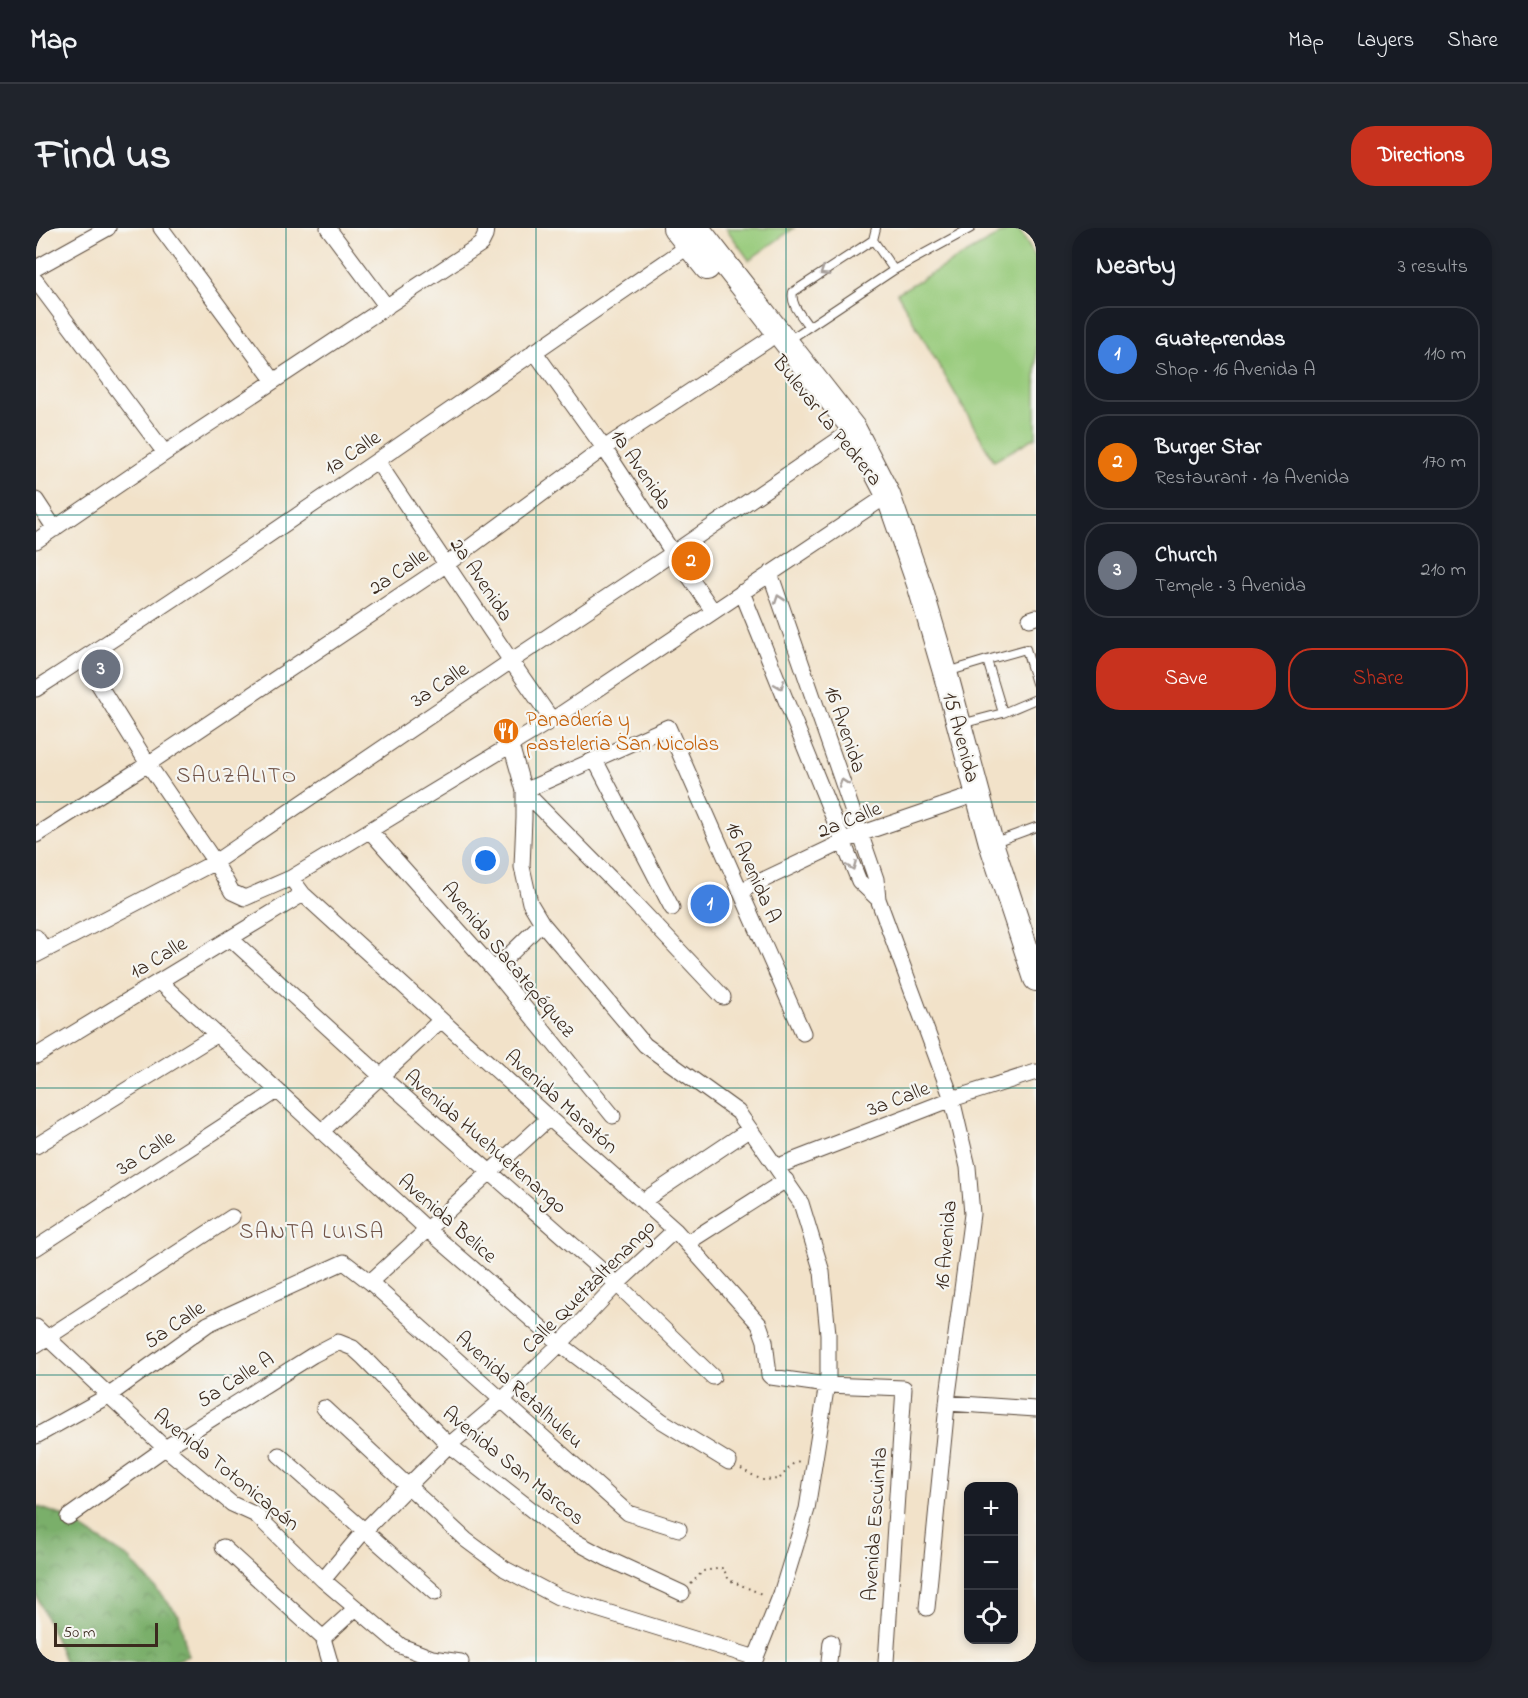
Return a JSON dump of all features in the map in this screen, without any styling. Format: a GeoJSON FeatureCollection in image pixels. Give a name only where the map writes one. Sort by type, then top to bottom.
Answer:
{"type":"FeatureCollection","features":[{"type":"Feature","properties":{"kind":"main road","name":"Bulevar La Pedrera"},"geometry":{"type":"LineString","coordinates":[[687,234],[776,339],[847,433],[888,495]]}},
{"type":"Feature","properties":{"kind":"main road","name":"15 Avenida"},"geometry":{"type":"LineString","coordinates":[[888,495],[920,587],[991,843],[1036,979]]}},
{"type":"Feature","properties":{"kind":"street"},"geometry":{"type":"LineString","coordinates":[[36,268],[108,228]]}},
{"type":"Feature","properties":{"kind":"street"},"geometry":{"type":"LineString","coordinates":[[161,228],[274,381]]}},
{"type":"Feature","properties":{"kind":"street"},"geometry":{"type":"LineString","coordinates":[[328,228],[387,307]]}},
{"type":"Feature","properties":{"kind":"street"},"geometry":{"type":"LineString","coordinates":[[36,541],[481,244],[486,228]]}},
{"type":"Feature","properties":{"kind":"street","name":"1a Calle"},"geometry":{"type":"LineString","coordinates":[[36,689],[378,461],[534,351],[687,234]]}},
{"type":"Feature","properties":{"kind":"street"},"geometry":{"type":"LineString","coordinates":[[36,281],[165,453]]}},
{"type":"Feature","properties":{"kind":"street","name":"2a Calle"},"geometry":{"type":"LineString","coordinates":[[36,835],[147,764],[447,564],[604,448],[776,339]]}},
{"type":"Feature","properties":{"kind":"street","name":"1a Avenida"},"geometry":{"type":"LineString","coordinates":[[534,351],[604,448],[713,611]]}},
{"type":"Feature","properties":{"kind":"street","name":"3a Calle"},"geometry":{"type":"LineString","coordinates":[[39,947],[215,862],[847,433]]}},
{"type":"Feature","properties":{"kind":"street","name":"2a Avenida"},"geometry":{"type":"LineString","coordinates":[[378,461],[552,720]]}},
{"type":"Feature","properties":{"kind":"street"},"geometry":{"type":"LineString","coordinates":[[83,659],[147,764],[215,862],[232,892],[245,898],[291,878],[552,720],[888,495]]}},
{"type":"Feature","properties":{"kind":"street"},"geometry":{"type":"LineString","coordinates":[[36,500],[55,529]]}},
{"type":"Feature","properties":{"kind":"street","name":"16 Avenida"},"geometry":{"type":"LineString","coordinates":[[770,573],[876,879],[878,899],[952,1099],[968,1167],[972,1214],[947,1399],[927,1608]]}},
{"type":"Feature","properties":{"kind":"street","name":"16 Avenida"},"geometry":{"type":"LineString","coordinates":[[742,592],[859,881],[878,899]]}},
{"type":"Feature","properties":{"kind":"street","name":"16 Avenida A"},"geometry":{"type":"LineString","coordinates":[[595,760],[668,727],[803,1033]]}},
{"type":"Feature","properties":{"kind":"street"},"geometry":{"type":"LineString","coordinates":[[324,1408],[466,1539],[498,1563],[558,1597],[755,1660],[779,1600],[807,1509],[827,1385],[828,1334],[822,1272],[801,1203],[738,1112],[645,1045],[542,923],[530,903],[522,867],[524,791],[511,745]]}},
{"type":"Feature","properties":{"kind":"street"},"geometry":{"type":"LineString","coordinates":[[524,791],[595,760],[672,908]]}},
{"type":"Feature","properties":{"kind":"street"},"geometry":{"type":"LineString","coordinates":[[524,791],[723,997]]}},
{"type":"Feature","properties":{"kind":"street","name":"2a Calle"},"geometry":{"type":"LineString","coordinates":[[740,891],[860,834],[977,794]]}},
{"type":"Feature","properties":{"kind":"street","name":"Avenida Sacatepéquez"},"geometry":{"type":"LineString","coordinates":[[370,831],[494,970],[613,1116]]}},
{"type":"Feature","properties":{"kind":"street","name":"Avenida Maratón"},"geometry":{"type":"LineString","coordinates":[[291,878],[303,894],[675,1230],[759,1324],[765,1341],[771,1377],[827,1385]]}},
{"type":"Feature","properties":{"kind":"street","name":"1a Calle"},"geometry":{"type":"LineString","coordinates":[[36,1056],[303,894]]}},
{"type":"Feature","properties":{"kind":"street"},"geometry":{"type":"LineString","coordinates":[[494,970],[542,923]]}},
{"type":"Feature","properties":{"kind":"street","name":"Avenida Huehuetenango"},"geometry":{"type":"LineString","coordinates":[[230,938],[382,1077],[617,1284],[713,1377]]}},
{"type":"Feature","properties":{"kind":"street","name":"Avenida Belice"},"geometry":{"type":"LineString","coordinates":[[159,981],[428,1230],[560,1344],[662,1421],[729,1461]]}},
{"type":"Feature","properties":{"kind":"street"},"geometry":{"type":"LineString","coordinates":[[321,1132],[441,1020]]}},
{"type":"Feature","properties":{"kind":"street"},"geometry":{"type":"LineString","coordinates":[[36,1146],[217,1034]]}},
{"type":"Feature","properties":{"kind":"street","name":"3a Calle"},"geometry":{"type":"LineString","coordinates":[[776,1167],[952,1099],[1036,1072]]}},
{"type":"Feature","properties":{"kind":"street","name":"3a Calle"},"geometry":{"type":"LineString","coordinates":[[36,1248],[277,1091]]}},
{"type":"Feature","properties":{"kind":"street"},"geometry":{"type":"LineString","coordinates":[[370,1282],[549,1118]]}},
{"type":"Feature","properties":{"kind":"street","name":"Calle Quetzaltenango"},"geometry":{"type":"LineString","coordinates":[[643,1201],[750,1129]]}},
{"type":"Feature","properties":{"kind":"street","name":"Calle Quetzaltenango"},"geometry":{"type":"LineString","coordinates":[[687,1244],[786,1180]]}},
{"type":"Feature","properties":{"kind":"street"},"geometry":{"type":"LineString","coordinates":[[40,1336],[232,1217]]}},
{"type":"Feature","properties":{"kind":"street","name":"Calle Quetzaltenango"},"geometry":{"type":"LineString","coordinates":[[323,1580],[364,1531],[408,1485],[449,1445],[502,1400],[617,1284],[675,1230]]}},
{"type":"Feature","properties":{"kind":"street","name":"Avenida Retalhuleu"},"geometry":{"type":"LineString","coordinates":[[344,1262],[370,1282],[628,1513],[679,1529]]}},
{"type":"Feature","properties":{"kind":"street","name":"5a Calle"},"geometry":{"type":"LineString","coordinates":[[36,1436],[108,1396],[208,1324],[344,1262]]}},
{"type":"Feature","properties":{"kind":"street","name":"Avenida Totonicapán"},"geometry":{"type":"LineString","coordinates":[[40,1336],[165,1448],[232,1504],[256,1515],[323,1580],[401,1646],[432,1658],[461,1662]]}},
{"type":"Feature","properties":{"kind":"street","name":"Avenida San Marcos"},"geometry":{"type":"LineString","coordinates":[[338,1342],[352,1348],[364,1358],[449,1445],[565,1536],[606,1558],[682,1593]]}},
{"type":"Feature","properties":{"kind":"street","name":"5a Calle A"},"geometry":{"type":"LineString","coordinates":[[68,1516],[165,1448],[313,1355],[338,1342]]}},
{"type":"Feature","properties":{"kind":"street","name":"Avenida Escuintla"},"geometry":{"type":"LineString","coordinates":[[827,1385],[903,1388],[886,1662]]}},
{"type":"Feature","properties":{"kind":"street"},"geometry":{"type":"LineString","coordinates":[[947,1399],[1036,1401]]}},
{"type":"Feature","properties":{"kind":"street"},"geometry":{"type":"LineString","coordinates":[[947,1399],[1036,1408]]}},
{"type":"Feature","properties":{"kind":"street"},"geometry":{"type":"LineString","coordinates":[[279,1455],[435,1593]]}},
{"type":"Feature","properties":{"kind":"street"},"geometry":{"type":"LineString","coordinates":[[223,1547],[323,1638],[330,1662]]}},
{"type":"Feature","properties":{"kind":"street"},"geometry":{"type":"LineString","coordinates":[[323,1638],[356,1608]]}},
{"type":"Feature","properties":{"kind":"street"},"geometry":{"type":"LineString","coordinates":[[829,1662],[831,1642]]}},
{"type":"Feature","properties":{"kind":"lane"},"geometry":{"type":"LineString","coordinates":[[809,327],[793,303],[791,296],[793,292],[873,240],[876,228]]}},
{"type":"Feature","properties":{"kind":"lane"},"geometry":{"type":"LineString","coordinates":[[776,339],[809,327],[894,270],[971,228]]}},
{"type":"Feature","properties":{"kind":"lane"},"geometry":{"type":"LineString","coordinates":[[873,240],[894,270]]}},
{"type":"Feature","properties":{"kind":"lane"},"geometry":{"type":"LineString","coordinates":[[945,672],[1026,649],[1036,683]]}},
{"type":"Feature","properties":{"kind":"lane"},"geometry":{"type":"LineString","coordinates":[[987,660],[1003,713]]}},
{"type":"Feature","properties":{"kind":"lane"},"geometry":{"type":"LineString","coordinates":[[959,725],[1003,713],[1036,699]]}},
{"type":"Feature","properties":{"kind":"lane"},"geometry":{"type":"LineString","coordinates":[[991,843],[1036,828]]}},
{"type":"Feature","properties":{"kind":"path"},"geometry":{"type":"LineString","coordinates":[[729,1461],[762,1480],[779,1479],[793,1464],[805,1458],[815,1460]]}},
{"type":"Feature","properties":{"kind":"path"},"geometry":{"type":"LineString","coordinates":[[682,1593],[703,1571],[723,1568],[729,1580],[779,1600]]}},
{"type":"Feature","properties":{"kind":"green space"},"geometry":{"type":"Polygon","coordinates":[[[726,228],[794,228],[749,260],[726,228]]]}},
{"type":"Feature","properties":{"kind":"green space"},"geometry":{"type":"Polygon","coordinates":[[[1011,228],[1018,228],[1036,258],[1036,437],[994,461],[897,293],[1011,228]]]}},
{"type":"Feature","properties":{"kind":"green space"},"geometry":{"type":"Polygon","coordinates":[[[36,1506],[61,1515],[130,1559],[179,1615],[188,1656],[172,1662],[65,1662],[36,1594],[36,1506]]]}},
{"type":"Feature","properties":{"kind":"place","name":"Burger Star"},"geometry":{"type":"Point","coordinates":[691,561]}},
{"type":"Feature","properties":{"kind":"place","name":"Church"},"geometry":{"type":"Point","coordinates":[101,669]}},
{"type":"Feature","properties":{"kind":"place","name":"Panadería y pasteleria San Nicolas"},"geometry":{"type":"Point","coordinates":[506,731]}},
{"type":"Feature","properties":{"kind":"place","name":"Guateprendas"},"geometry":{"type":"Point","coordinates":[710,904]}},
{"type":"Feature","properties":{"kind":"district","name":"SAUZALITO"},"geometry":{"type":"Point","coordinates":[237,774]}},
{"type":"Feature","properties":{"kind":"district","name":"SANTA LUISA"},"geometry":{"type":"Point","coordinates":[312,1230]}}]}
